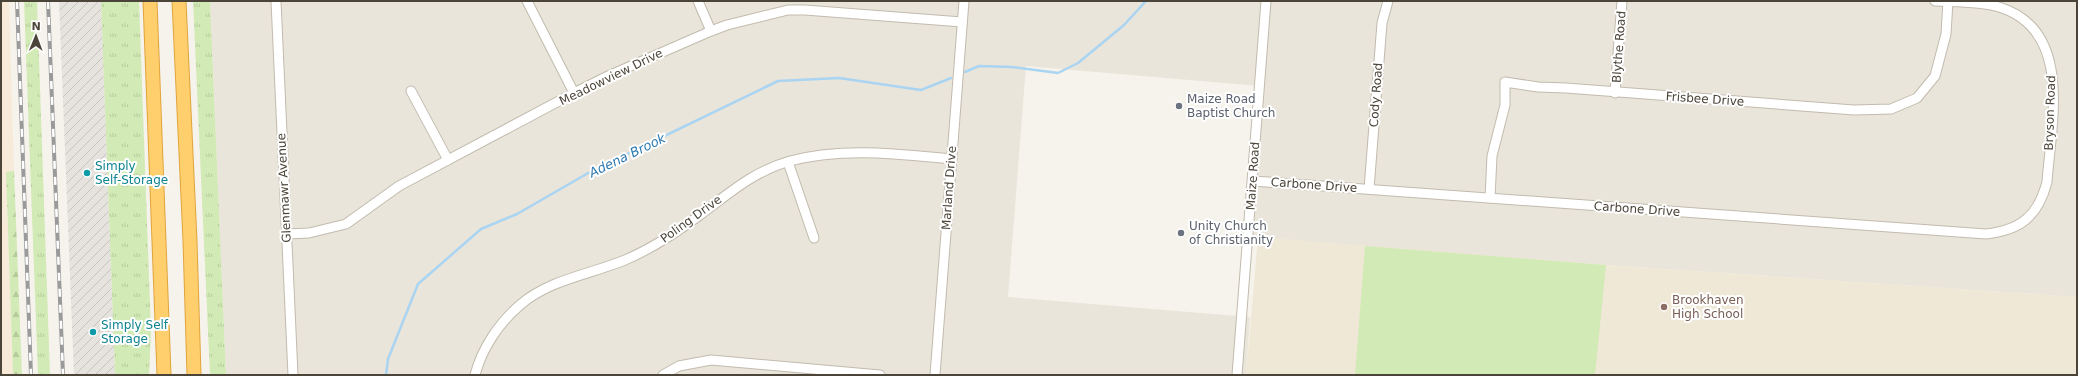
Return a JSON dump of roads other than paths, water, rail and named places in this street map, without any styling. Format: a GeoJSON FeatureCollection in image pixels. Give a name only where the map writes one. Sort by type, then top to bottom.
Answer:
{"type":"FeatureCollection","features":[{"type":"Feature","properties":{"kind":"highway"},"geometry":{"type":"LineString","coordinates":[[150,1],[164,375]]}},
{"type":"Feature","properties":{"kind":"highway"},"geometry":{"type":"LineString","coordinates":[[179,1],[195,375]]}},
{"type":"Feature","properties":{"kind":"street","name":"Glenmawr Avenue"},"geometry":{"type":"LineString","coordinates":[[276,1],[292,375]]}},
{"type":"Feature","properties":{"kind":"street"},"geometry":{"type":"LineString","coordinates":[[527,1],[574,93]]}},
{"type":"Feature","properties":{"kind":"street"},"geometry":{"type":"LineString","coordinates":[[698,1],[711,31]]}},
{"type":"Feature","properties":{"kind":"street"},"geometry":{"type":"LineString","coordinates":[[831,11],[832,1]]}},
{"type":"Feature","properties":{"kind":"street","name":"Marland Drive"},"geometry":{"type":"LineString","coordinates":[[935,375],[964,1]]}},
{"type":"Feature","properties":{"kind":"street","name":"Maize Road"},"geometry":{"type":"LineString","coordinates":[[1237,375],[1266,1]]}},
{"type":"Feature","properties":{"kind":"street","name":"Cody Road"},"geometry":{"type":"LineString","coordinates":[[1369,189],[1382,22],[1388,1]]}},
{"type":"Feature","properties":{"kind":"street","name":"Blythe Road"},"geometry":{"type":"LineString","coordinates":[[1615,93],[1622,1]]}},
{"type":"Feature","properties":{"kind":"street","name":"Bryson Road"},"geometry":{"type":"LineString","coordinates":[[1935,1],[1948,1],[1999,7],[2017,16],[2034,30],[2045,47],[2050,61],[2054,88],[2047,182],[2043,196],[2035,210],[2020,225]]}},
{"type":"Feature","properties":{"kind":"street","name":"Frisbee Drive"},"geometry":{"type":"LineString","coordinates":[[1490,198],[1492,156],[1505,105],[1505,82],[1615,93],[1854,110],[1891,109],[1916,98],[1935,76],[1946,34],[1948,1]]}},
{"type":"Feature","properties":{"kind":"street","name":"Meadowview Drive"},"geometry":{"type":"LineString","coordinates":[[286,234],[309,232],[346,224],[399,186],[574,93],[608,76],[727,25],[788,10],[831,11],[962,22]]}},
{"type":"Feature","properties":{"kind":"street"},"geometry":{"type":"LineString","coordinates":[[411,91],[448,160]]}},
{"type":"Feature","properties":{"kind":"street","name":"Poling Drive"},"geometry":{"type":"LineString","coordinates":[[475,375],[486,346],[501,324],[520,305],[536,293],[627,260],[666,239],[737,186],[761,172],[788,162],[836,152],[864,152],[952,159]]}},
{"type":"Feature","properties":{"kind":"street"},"geometry":{"type":"LineString","coordinates":[[788,162],[814,238]]}},
{"type":"Feature","properties":{"kind":"street","name":"Carbone Drive"},"geometry":{"type":"LineString","coordinates":[[1253,181],[1986,234],[2004,232],[2020,225]]}},
{"type":"Feature","properties":{"kind":"street"},"geometry":{"type":"LineString","coordinates":[[663,375],[679,366],[711,360],[880,375]]}},
{"type":"Feature","properties":{"kind":"waterway","name":"Adena Brook"},"geometry":{"type":"LineString","coordinates":[[965,72],[979,66],[1012,67],[1058,73],[1078,63],[1124,25],[1146,1]]}},
{"type":"Feature","properties":{"kind":"waterway","name":"Adena Brook"},"geometry":{"type":"LineString","coordinates":[[386,375],[388,359],[418,284],[481,229],[517,214],[590,172],[778,81],[839,78],[921,90],[951,78]]}},
{"type":"Feature","properties":{"kind":"railway"},"geometry":{"type":"LineString","coordinates":[[17,1],[31,375]]}},
{"type":"Feature","properties":{"kind":"railway"},"geometry":{"type":"LineString","coordinates":[[48,1],[63,375]]}},
{"type":"Feature","properties":{"kind":"place","name":"Maize Road Baptist Church"},"geometry":{"type":"Point","coordinates":[1179,106]}},
{"type":"Feature","properties":{"kind":"place","name":"Simply Self-Storage"},"geometry":{"type":"Point","coordinates":[87,173]}},
{"type":"Feature","properties":{"kind":"place","name":"Unity Church of Christianity"},"geometry":{"type":"Point","coordinates":[1181,233]}},
{"type":"Feature","properties":{"kind":"place","name":"Brookhaven High School"},"geometry":{"type":"Point","coordinates":[1664,307]}},
{"type":"Feature","properties":{"kind":"place","name":"Simply Self Storage"},"geometry":{"type":"Point","coordinates":[93,332]}}]}
